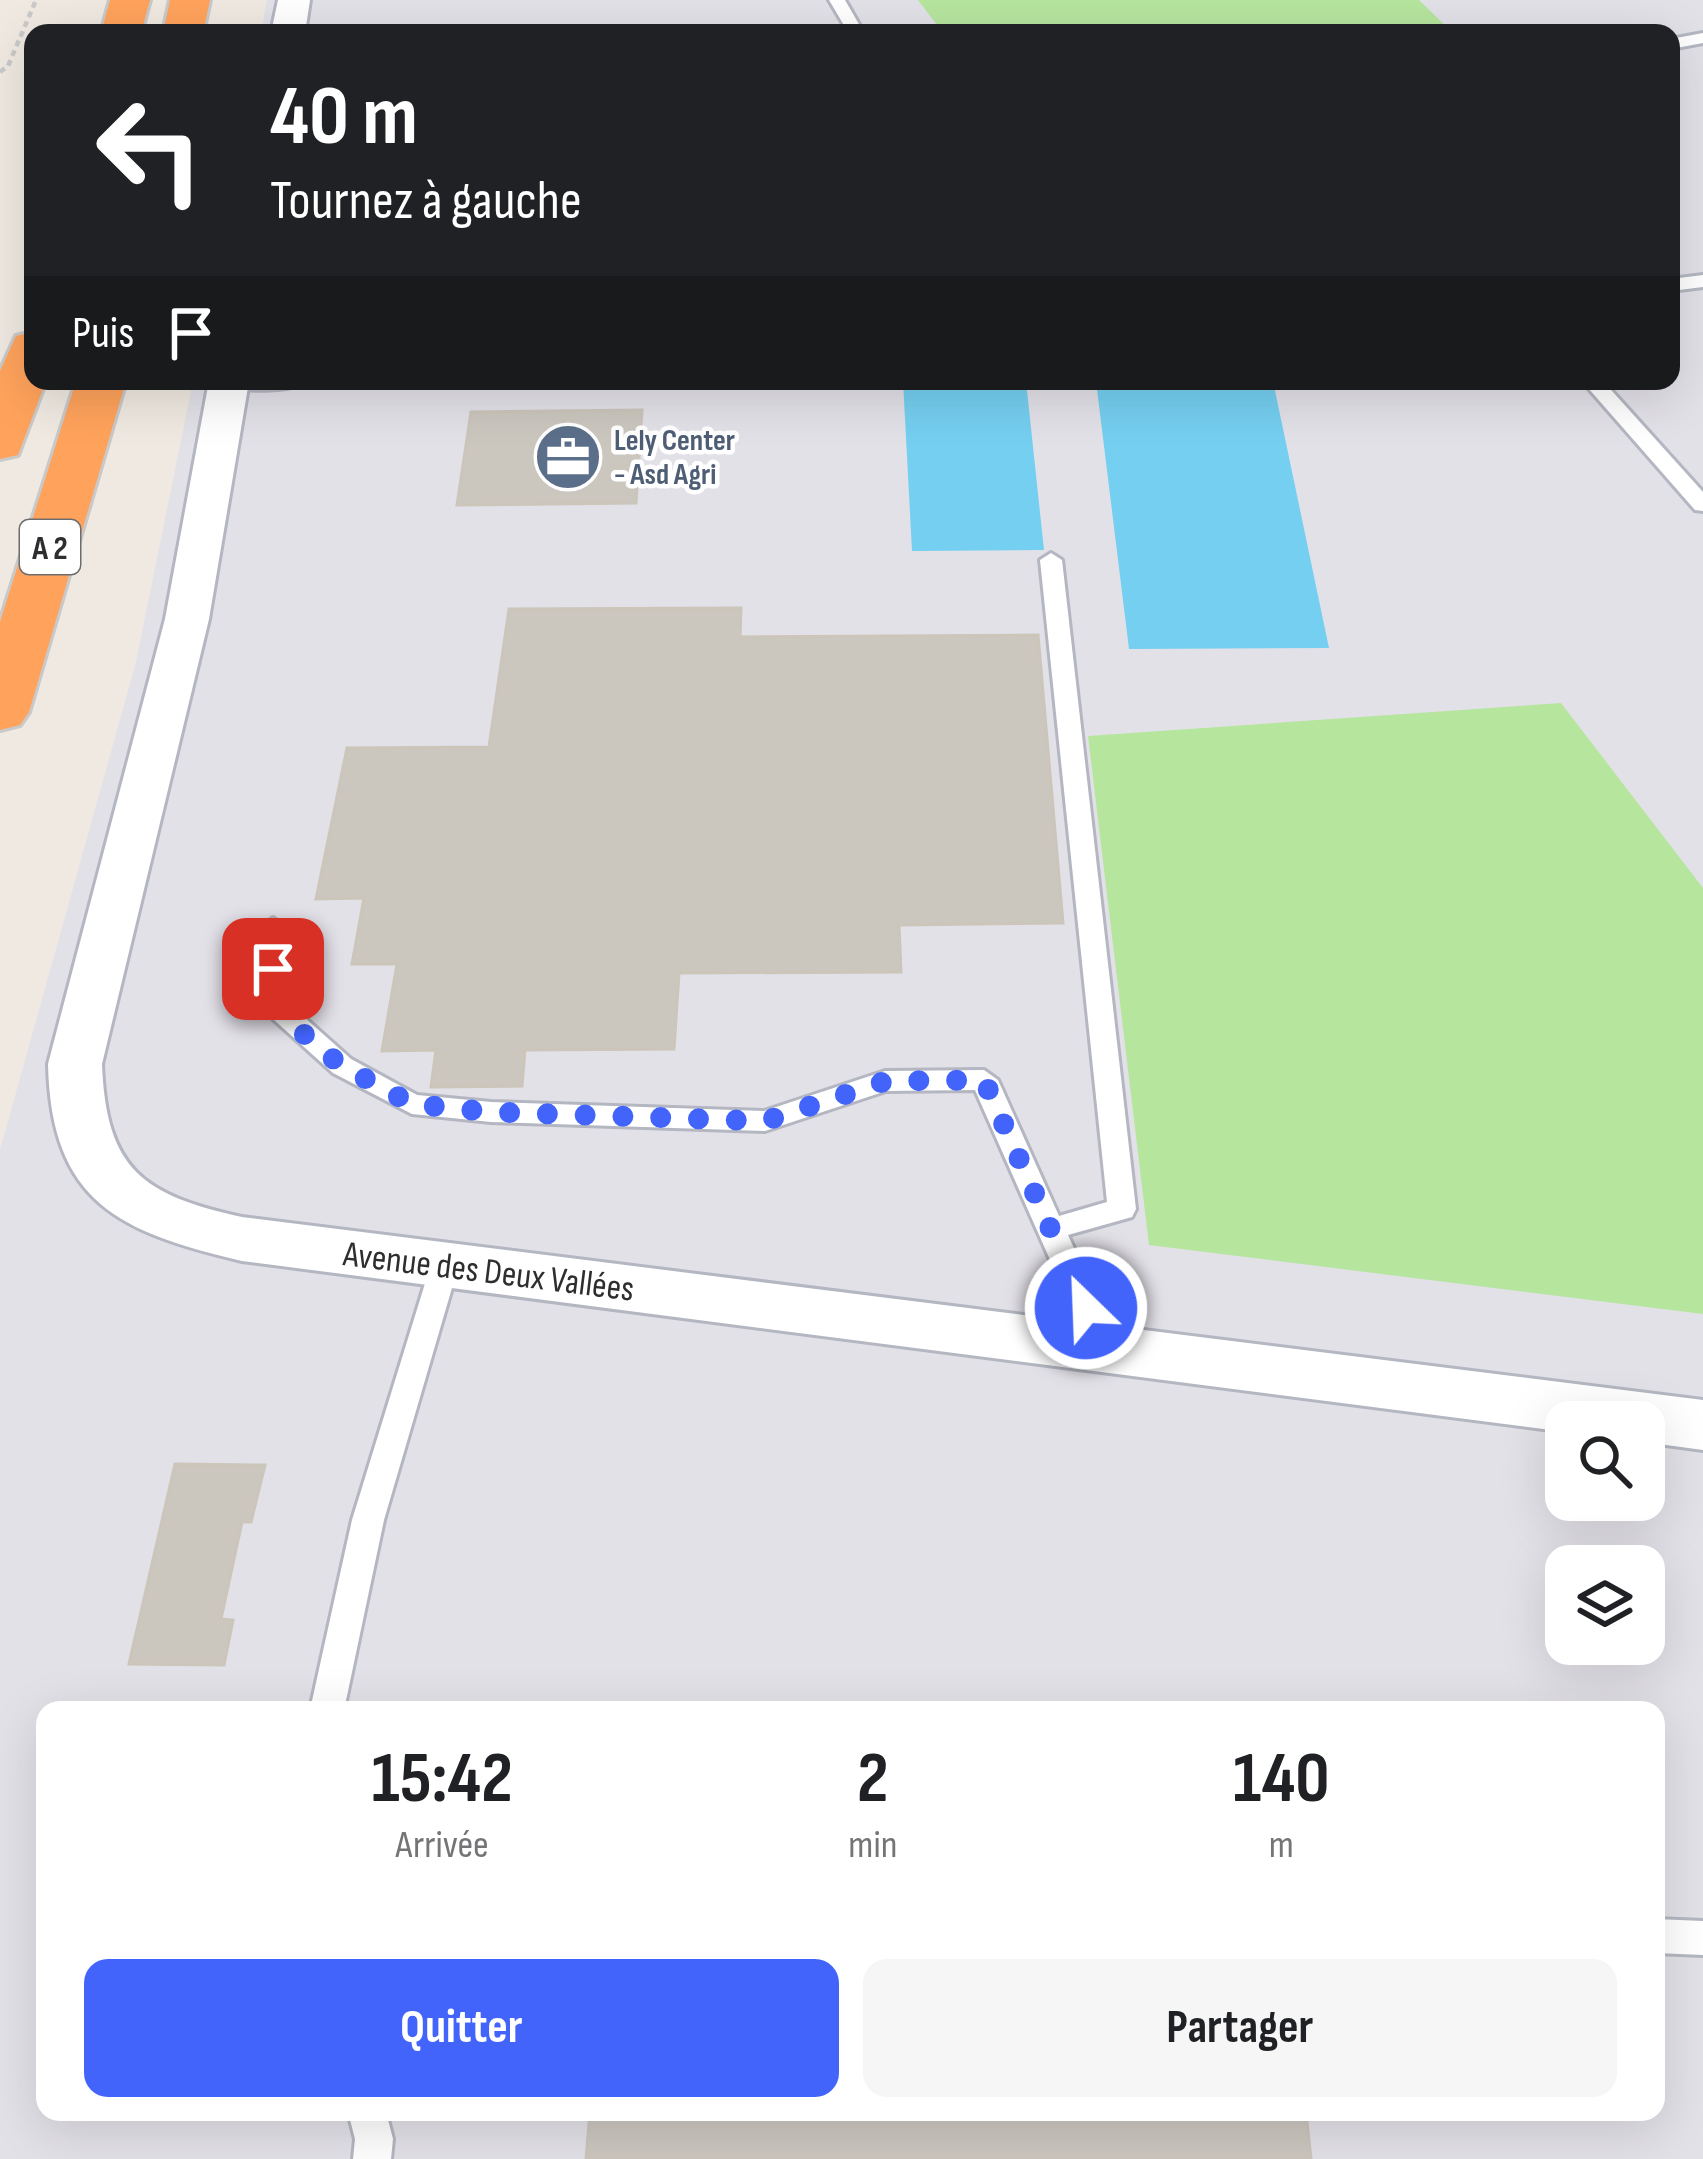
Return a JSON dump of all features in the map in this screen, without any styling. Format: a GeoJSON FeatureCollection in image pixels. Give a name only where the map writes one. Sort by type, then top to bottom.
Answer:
{"type":"FeatureCollection","features":[{"type":"Feature","properties":{"kind":"highway"},"geometry":{"type":"LineString","coordinates":[[0,444],[24,373]]}},
{"type":"Feature","properties":{"kind":"highway","name":"A 2"},"geometry":{"type":"LineString","coordinates":[[0,712],[97,390]]}},
{"type":"Feature","properties":{"kind":"street","name":"Avenue des Deux Vallées"},"geometry":{"type":"LineString","coordinates":[[227,390],[188,619],[77,1052],[75,1118],[82,1145],[134,1203],[165,1218],[242,1239],[1703,1425]]}},
{"type":"Feature","properties":{"kind":"lane"},"geometry":{"type":"LineString","coordinates":[[1600,390],[1703,505]]}},
{"type":"Feature","properties":{"kind":"lane"},"geometry":{"type":"LineString","coordinates":[[1050,1228],[1122,1209],[1051,560]]}},
{"type":"Feature","properties":{"kind":"lane"},"geometry":{"type":"LineString","coordinates":[[273,928],[273,969],[282,1012],[342,1066],[412,1104],[491,1112],[765,1121],[886,1081],[984,1080],[1104,1348]]}},
{"type":"Feature","properties":{"kind":"lane"},"geometry":{"type":"LineString","coordinates":[[328,1701],[368,1520],[445,1264]]}},
{"type":"Feature","properties":{"kind":"lane"},"geometry":{"type":"LineString","coordinates":[[1665,1936],[1703,1938]]}},
{"type":"Feature","properties":{"kind":"lane"},"geometry":{"type":"LineString","coordinates":[[369,2121],[372,2159]]}},
{"type":"Feature","properties":{"kind":"path"},"geometry":{"type":"LineString","coordinates":[[0,72],[8,66],[24,28]]}},
{"type":"Feature","properties":{"kind":"shaded area"},"geometry":{"type":"Polygon","coordinates":[[[267,0],[1703,0],[1703,2159],[0,2159],[0,1150],[136,662],[191,390],[1680,390],[1680,24],[263,24],[267,0]]]}},
{"type":"Feature","properties":{"kind":"green space"},"geometry":{"type":"Polygon","coordinates":[[[918,0],[1419,0],[1444,24],[936,24],[918,0]]]}},
{"type":"Feature","properties":{"kind":"green space"},"geometry":{"type":"Polygon","coordinates":[[[1561,703],[1703,888],[1703,1314],[1149,1245],[1088,736],[1561,703]]]}},
{"type":"Feature","properties":{"kind":"water"},"geometry":{"type":"Polygon","coordinates":[[[903,390],[1027,390],[1044,550],[912,551],[903,390]]]}},
{"type":"Feature","properties":{"kind":"water"},"geometry":{"type":"Polygon","coordinates":[[[1097,390],[1275,390],[1329,648],[1129,649],[1097,390]]]}},
{"type":"Feature","properties":{"kind":"building"},"geometry":{"type":"Polygon","coordinates":[[[642,410],[636,503],[457,505],[471,412],[642,410]]]}},
{"type":"Feature","properties":{"kind":"building"},"geometry":{"type":"Polygon","coordinates":[[[741,608],[740,637],[1038,635],[1063,923],[899,925],[901,972],[679,973],[674,1049],[525,1050],[522,1086],[431,1087],[436,1050],[382,1051],[397,964],[352,964],[364,898],[316,899],[347,748],[489,747],[509,609],[741,608]]]}},
{"type":"Feature","properties":{"kind":"building"},"geometry":{"type":"Polygon","coordinates":[[[175,1464],[265,1465],[251,1522],[242,1522],[221,1619],[233,1620],[224,1665],[129,1664],[175,1464]]]}},
{"type":"Feature","properties":{"kind":"building"},"geometry":{"type":"Polygon","coordinates":[[[589,2121],[1307,2121],[1311,2159],[586,2159],[589,2121]]]}},
{"type":"Feature","properties":{"kind":"place","name":"Lely Center - Asd Agri"},"geometry":{"type":"Point","coordinates":[568,457]}},
{"type":"Feature","properties":{"kind":"route"},"geometry":{"type":"LineString","coordinates":[[273,969],[282,1012],[310,1040],[342,1066],[412,1104],[491,1112],[765,1121],[886,1081],[984,1080],[1086,1308]]}}]}
